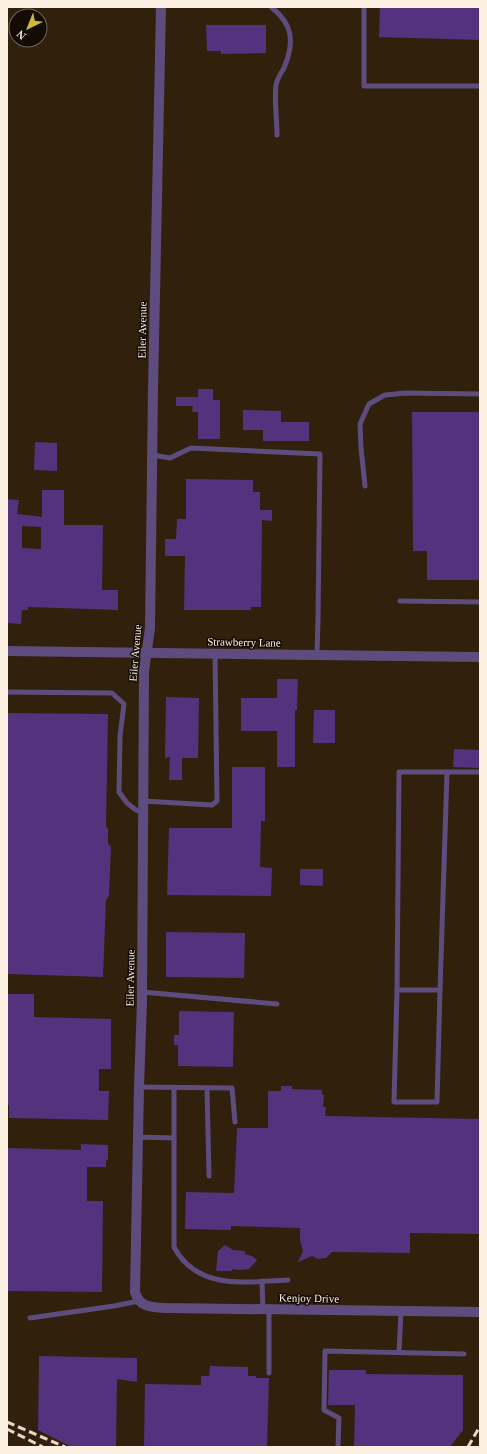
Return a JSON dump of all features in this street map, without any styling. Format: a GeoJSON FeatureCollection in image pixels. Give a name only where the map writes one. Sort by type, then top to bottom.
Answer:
{"type":"FeatureCollection","features":[{"type":"Feature","properties":{"kind":"street","name":"Eiler Avenue"},"geometry":{"type":"LineString","coordinates":[[139,1301],[134,1286],[142,992],[144,671],[150,628],[161,7]]}},
{"type":"Feature","properties":{"kind":"street","name":"Strawberry Lane"},"geometry":{"type":"LineString","coordinates":[[7,651],[480,656]]}},
{"type":"Feature","properties":{"kind":"street","name":"Kenjoy Drive"},"geometry":{"type":"LineString","coordinates":[[139,1301],[148,1306],[166,1308],[480,1312]]}},
{"type":"Feature","properties":{"kind":"lane"},"geometry":{"type":"LineString","coordinates":[[271,7],[286,21],[290,34],[290,49],[276,83],[277,135]]}},
{"type":"Feature","properties":{"kind":"lane"},"geometry":{"type":"LineString","coordinates":[[364,7],[364,86],[480,86]]}},
{"type":"Feature","properties":{"kind":"lane"},"geometry":{"type":"LineString","coordinates":[[366,486],[361,448],[360,424],[369,404],[385,395],[405,392],[480,394]]}},
{"type":"Feature","properties":{"kind":"lane"},"geometry":{"type":"LineString","coordinates":[[152,455],[170,458],[191,448],[320,454],[317,655]]}},
{"type":"Feature","properties":{"kind":"lane"},"geometry":{"type":"LineString","coordinates":[[400,601],[480,602]]}},
{"type":"Feature","properties":{"kind":"lane"},"geometry":{"type":"LineString","coordinates":[[7,692],[112,693],[124,704],[120,736],[119,792],[136,810],[143,807],[212,805],[217,801],[215,653]]}},
{"type":"Feature","properties":{"kind":"lane"},"geometry":{"type":"LineString","coordinates":[[447,772],[438,1102],[394,1102],[397,990],[399,772],[447,772],[480,772]]}},
{"type":"Feature","properties":{"kind":"lane"},"geometry":{"type":"LineString","coordinates":[[397,990],[440,990]]}},
{"type":"Feature","properties":{"kind":"lane"},"geometry":{"type":"LineString","coordinates":[[142,992],[277,1004]]}},
{"type":"Feature","properties":{"kind":"lane"},"geometry":{"type":"LineString","coordinates":[[139,1087],[232,1088],[235,1122]]}},
{"type":"Feature","properties":{"kind":"lane"},"geometry":{"type":"LineString","coordinates":[[174,1087],[174,1247],[178,1255],[195,1272],[205,1277],[228,1282],[288,1280]]}},
{"type":"Feature","properties":{"kind":"lane"},"geometry":{"type":"LineString","coordinates":[[206,1088],[209,1176]]}},
{"type":"Feature","properties":{"kind":"lane"},"geometry":{"type":"LineString","coordinates":[[138,1137],[174,1138]]}},
{"type":"Feature","properties":{"kind":"lane"},"geometry":{"type":"LineString","coordinates":[[262,1281],[266,1310],[269,1373]]}},
{"type":"Feature","properties":{"kind":"lane"},"geometry":{"type":"LineString","coordinates":[[30,1318],[139,1301]]}},
{"type":"Feature","properties":{"kind":"lane"},"geometry":{"type":"LineString","coordinates":[[399,1352],[401,1311]]}},
{"type":"Feature","properties":{"kind":"lane"},"geometry":{"type":"LineString","coordinates":[[338,1447],[339,1418],[324,1410],[324,1351],[464,1354]]}},
{"type":"Feature","properties":{"kind":"building"},"geometry":{"type":"Polygon","coordinates":[[[380,7],[480,7],[480,40],[379,37],[380,7]]]}},
{"type":"Feature","properties":{"kind":"building"},"geometry":{"type":"Polygon","coordinates":[[[206,25],[266,25],[266,53],[221,54],[221,51],[207,51],[206,25]]]}},
{"type":"Feature","properties":{"kind":"building"},"geometry":{"type":"Polygon","coordinates":[[[198,389],[213,389],[213,400],[220,400],[220,439],[198,439],[198,412],[192,412],[193,406],[176,406],[176,397],[198,397],[198,389]]]}},
{"type":"Feature","properties":{"kind":"building"},"geometry":{"type":"Polygon","coordinates":[[[243,410],[281,411],[281,422],[309,422],[309,441],[263,441],[263,430],[243,430],[243,410]]]}},
{"type":"Feature","properties":{"kind":"building"},"geometry":{"type":"Polygon","coordinates":[[[412,412],[480,412],[480,580],[427,580],[427,551],[413,551],[412,412]]]}},
{"type":"Feature","properties":{"kind":"building"},"geometry":{"type":"Polygon","coordinates":[[[35,442],[57,443],[57,471],[34,470],[35,442]]]}},
{"type":"Feature","properties":{"kind":"building"},"geometry":{"type":"Polygon","coordinates":[[[186,479],[253,480],[253,492],[260,492],[260,510],[272,510],[272,521],[262,520],[261,607],[251,607],[251,610],[184,610],[185,556],[165,556],[165,539],[176,539],[177,519],[186,519],[186,479]]]}},
{"type":"Feature","properties":{"kind":"building"},"geometry":{"type":"Polygon","coordinates":[[[42,490],[64,490],[64,525],[103,525],[102,590],[118,590],[118,610],[28,607],[28,610],[22,610],[21,624],[7,623],[7,499],[19,500],[17,514],[42,517],[42,490]],[[22,526],[22,548],[41,549],[41,527],[22,526]]]}},
{"type":"Feature","properties":{"kind":"building"},"geometry":{"type":"Polygon","coordinates":[[[277,679],[298,679],[297,710],[295,710],[295,767],[277,767],[277,731],[241,731],[241,698],[277,698],[277,679]]]}},
{"type":"Feature","properties":{"kind":"building"},"geometry":{"type":"Polygon","coordinates":[[[166,697],[199,698],[198,758],[182,758],[182,780],[169,780],[170,757],[165,758],[166,697]]]}},
{"type":"Feature","properties":{"kind":"building"},"geometry":{"type":"Polygon","coordinates":[[[314,710],[335,710],[335,743],[313,743],[314,710]]]}},
{"type":"Feature","properties":{"kind":"building"},"geometry":{"type":"Polygon","coordinates":[[[7,713],[108,714],[106,827],[108,828],[108,844],[111,847],[109,896],[106,900],[103,977],[7,974],[7,713]]]}},
{"type":"Feature","properties":{"kind":"building"},"geometry":{"type":"Polygon","coordinates":[[[454,749],[480,750],[480,768],[453,767],[454,749]]]}},
{"type":"Feature","properties":{"kind":"building"},"geometry":{"type":"Polygon","coordinates":[[[232,767],[265,767],[265,821],[261,821],[260,867],[272,868],[271,896],[167,895],[169,828],[232,828],[232,767]]]}},
{"type":"Feature","properties":{"kind":"building"},"geometry":{"type":"Polygon","coordinates":[[[300,869],[323,869],[323,886],[300,885],[300,869]]]}},
{"type":"Feature","properties":{"kind":"building"},"geometry":{"type":"Polygon","coordinates":[[[166,932],[245,933],[244,978],[166,977],[166,932]]]}},
{"type":"Feature","properties":{"kind":"building"},"geometry":{"type":"Polygon","coordinates":[[[7,994],[34,994],[34,1017],[111,1019],[111,1069],[99,1069],[99,1091],[109,1091],[108,1120],[9,1118],[9,1105],[7,1105],[7,994]]]}},
{"type":"Feature","properties":{"kind":"building"},"geometry":{"type":"Polygon","coordinates":[[[179,1011],[234,1012],[233,1067],[178,1066],[178,1045],[174,1045],[174,1035],[179,1035],[179,1011]]]}},
{"type":"Feature","properties":{"kind":"building"},"geometry":{"type":"Polygon","coordinates":[[[281,1086],[292,1086],[292,1089],[322,1090],[322,1095],[324,1095],[323,1107],[326,1107],[325,1116],[480,1119],[480,1234],[410,1233],[410,1253],[332,1252],[326,1258],[318,1259],[312,1256],[298,1262],[303,1251],[300,1240],[300,1228],[231,1226],[231,1230],[185,1229],[186,1192],[234,1193],[237,1128],[268,1128],[268,1091],[281,1091],[281,1086]]]}},
{"type":"Feature","properties":{"kind":"building"},"geometry":{"type":"Polygon","coordinates":[[[81,1144],[108,1145],[108,1160],[106,1160],[106,1167],[87,1167],[87,1201],[103,1201],[102,1292],[7,1291],[7,1148],[81,1150],[81,1144]]]}},
{"type":"Feature","properties":{"kind":"building"},"geometry":{"type":"Polygon","coordinates":[[[225,1245],[233,1250],[245,1251],[245,1254],[252,1256],[257,1260],[249,1269],[216,1271],[218,1251],[225,1245]]]}},
{"type":"Feature","properties":{"kind":"building"},"geometry":{"type":"Polygon","coordinates":[[[39,1356],[137,1358],[137,1382],[117,1379],[116,1447],[72,1447],[38,1430],[39,1356]]]}},
{"type":"Feature","properties":{"kind":"building"},"geometry":{"type":"Polygon","coordinates":[[[210,1366],[248,1367],[248,1376],[256,1376],[256,1378],[269,1378],[267,1447],[144,1447],[145,1384],[201,1385],[201,1376],[209,1376],[210,1366]]]}},
{"type":"Feature","properties":{"kind":"building"},"geometry":{"type":"Polygon","coordinates":[[[329,1370],[366,1370],[366,1374],[463,1375],[463,1430],[450,1447],[354,1447],[355,1405],[328,1405],[329,1370]]]}},
{"type":"Feature","properties":{"kind":"railway"},"geometry":{"type":"LineString","coordinates":[[7,1422],[65,1447]]}},
{"type":"Feature","properties":{"kind":"railway"},"geometry":{"type":"LineString","coordinates":[[468,1447],[480,1426]]}},
{"type":"Feature","properties":{"kind":"railway"},"geometry":{"type":"LineString","coordinates":[[7,1429],[43,1447]]}}]}
